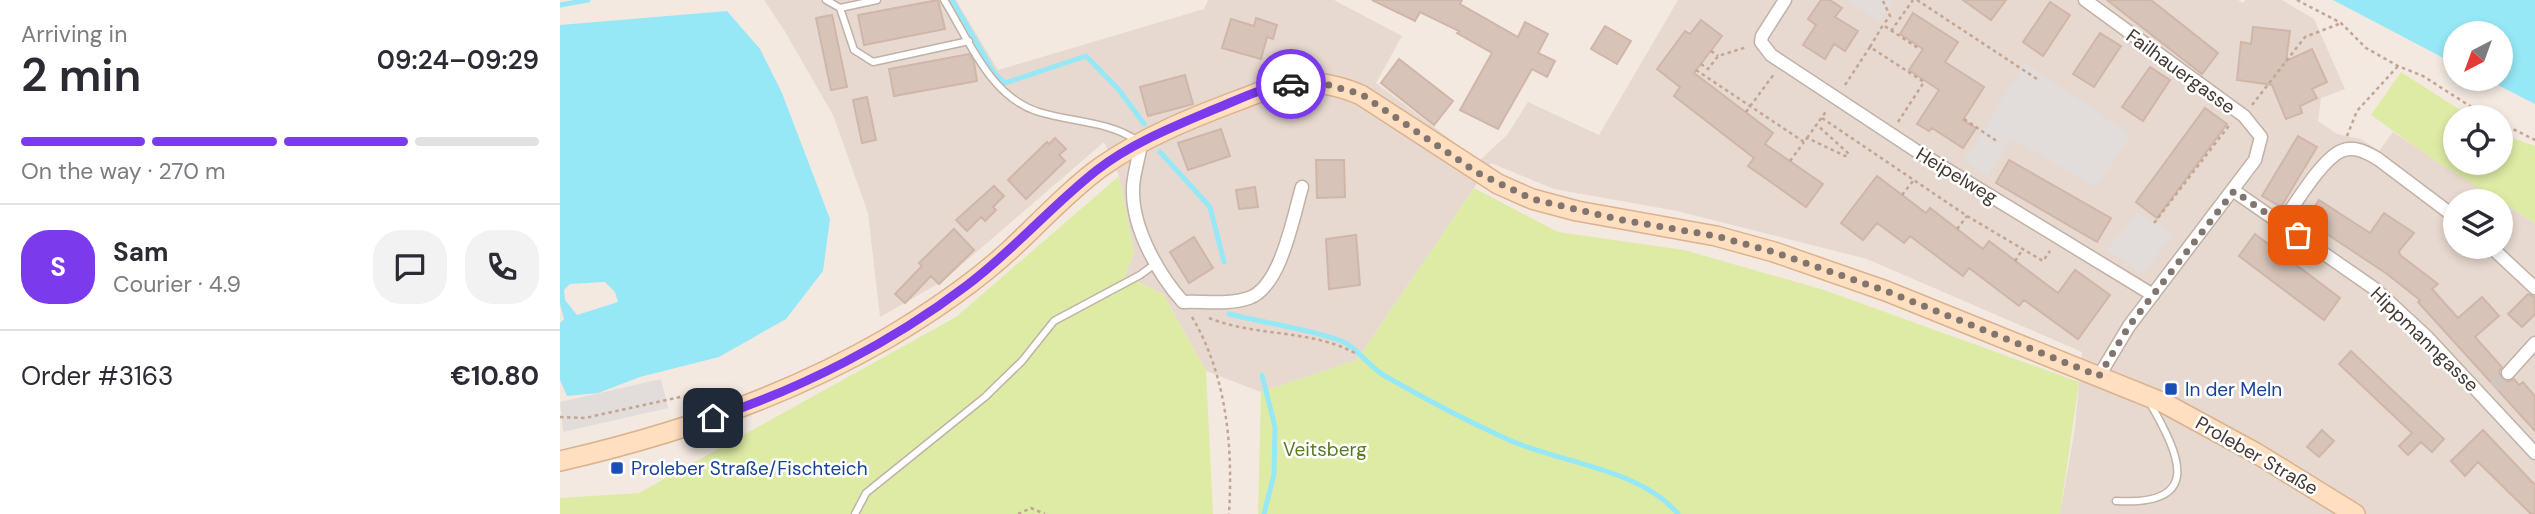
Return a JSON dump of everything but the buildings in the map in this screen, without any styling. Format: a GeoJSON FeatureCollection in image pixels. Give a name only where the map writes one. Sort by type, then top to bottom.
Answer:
{"type":"FeatureCollection","features":[{"type":"Feature","properties":{"kind":"main road","name":"Proleber Straße"},"geometry":{"type":"LineString","coordinates":[[560,461],[611,450],[736,410],[847,360],[887,338],[966,286],[1098,169],[1141,143],[1226,105],[1285,84],[1316,84],[1345,88],[1377,104],[1498,184],[1532,199],[1622,220],[1716,236],[1774,252],[1886,291],[2146,395],[2256,453],[2355,514]]}},
{"type":"Feature","properties":{"kind":"street"},"geometry":{"type":"LineString","coordinates":[[1763,46],[1767,27],[1785,0]]}},
{"type":"Feature","properties":{"kind":"street","name":"Failhauergasse"},"geometry":{"type":"LineString","coordinates":[[2085,0],[2238,118]]}},
{"type":"Feature","properties":{"kind":"street","name":"Heipelweg"},"geometry":{"type":"LineString","coordinates":[[1763,46],[1783,63],[1891,134],[2153,295]]}},
{"type":"Feature","properties":{"kind":"street"},"geometry":{"type":"LineString","coordinates":[[2099,376],[2129,326],[2255,160],[2261,136],[2238,118]]}},
{"type":"Feature","properties":{"kind":"street"},"geometry":{"type":"LineString","coordinates":[[1141,143],[1132,192],[1135,209],[1155,264],[1183,302],[1251,298],[1265,288],[1276,271],[1302,187]]}},
{"type":"Feature","properties":{"kind":"street"},"geometry":{"type":"LineString","coordinates":[[2281,224],[2323,167],[2341,151],[2365,152],[2378,159],[2443,208]]}},
{"type":"Feature","properties":{"kind":"street","name":"Hippmanngasse"},"geometry":{"type":"LineString","coordinates":[[2234,191],[2375,289],[2428,338],[2535,453]]}},
{"type":"Feature","properties":{"kind":"street"},"geometry":{"type":"LineString","coordinates":[[2504,259],[2535,288]]}},
{"type":"Feature","properties":{"kind":"street"},"geometry":{"type":"LineString","coordinates":[[2508,373],[2535,342]]}},
{"type":"Feature","properties":{"kind":"street"},"geometry":{"type":"LineString","coordinates":[[2484,397],[2494,387]]}},
{"type":"Feature","properties":{"kind":"lane"},"geometry":{"type":"LineString","coordinates":[[826,0],[840,8],[854,50],[873,62],[969,41]]}},
{"type":"Feature","properties":{"kind":"lane"},"geometry":{"type":"LineString","coordinates":[[840,8],[877,0]]}},
{"type":"Feature","properties":{"kind":"lane"},"geometry":{"type":"LineString","coordinates":[[944,0],[989,76],[1006,94],[1037,112],[1112,128],[1141,143]]}},
{"type":"Feature","properties":{"kind":"lane"},"geometry":{"type":"LineString","coordinates":[[855,514],[866,493],[985,397],[1022,361],[1054,321],[1140,275],[1155,264]]}},
{"type":"Feature","properties":{"kind":"lane"},"geometry":{"type":"LineString","coordinates":[[2116,501],[2151,501],[2163,496],[2176,481],[2177,459],[2172,444],[2146,395]]}},
{"type":"Feature","properties":{"kind":"path"},"geometry":{"type":"LineString","coordinates":[[1891,31],[1915,0],[2037,79]]}},
{"type":"Feature","properties":{"kind":"path"},"geometry":{"type":"LineString","coordinates":[[2297,0],[2341,23],[2366,48],[2423,76],[2468,105]]}},
{"type":"Feature","properties":{"kind":"path"},"geometry":{"type":"LineString","coordinates":[[1790,161],[1836,98],[1890,16],[1883,1]]}},
{"type":"Feature","properties":{"kind":"path"},"geometry":{"type":"LineString","coordinates":[[2154,223],[2305,37],[2341,23]]}},
{"type":"Feature","properties":{"kind":"path"},"geometry":{"type":"LineString","coordinates":[[1883,25],[1918,48]]}},
{"type":"Feature","properties":{"kind":"path"},"geometry":{"type":"LineString","coordinates":[[1701,64],[1708,69],[1718,56],[1763,46]]}},
{"type":"Feature","properties":{"kind":"path"},"geometry":{"type":"LineString","coordinates":[[1870,47],[1924,82],[1891,134]]}},
{"type":"Feature","properties":{"kind":"path"},"geometry":{"type":"LineString","coordinates":[[1711,51],[1718,56]]}},
{"type":"Feature","properties":{"kind":"path"},"geometry":{"type":"LineString","coordinates":[[1746,113],[1783,63]]}},
{"type":"Feature","properties":{"kind":"path"},"geometry":{"type":"LineString","coordinates":[[2341,151],[2357,111],[2398,66]]}},
{"type":"Feature","properties":{"kind":"path"},"geometry":{"type":"LineString","coordinates":[[1696,70],[1806,140],[1845,156],[1849,154],[1816,125]]}},
{"type":"Feature","properties":{"kind":"path"},"geometry":{"type":"LineString","coordinates":[[1822,118],[1968,216],[2043,261],[2059,237]]}},
{"type":"Feature","properties":{"kind":"path"},"geometry":{"type":"LineString","coordinates":[[1964,119],[1998,142]]}},
{"type":"Feature","properties":{"kind":"path"},"geometry":{"type":"LineString","coordinates":[[2513,129],[2535,140]]}},
{"type":"Feature","properties":{"kind":"path"},"geometry":{"type":"LineString","coordinates":[[1902,195],[1914,180]]}},
{"type":"Feature","properties":{"kind":"path"},"geometry":{"type":"LineString","coordinates":[[1957,229],[1968,216]]}},
{"type":"Feature","properties":{"kind":"path"},"geometry":{"type":"LineString","coordinates":[[2015,261],[2023,249]]}},
{"type":"Feature","properties":{"kind":"path"},"geometry":{"type":"LineString","coordinates":[[1183,302],[1206,317],[1232,327],[1322,340],[1355,353]]}},
{"type":"Feature","properties":{"kind":"path"},"geometry":{"type":"LineString","coordinates":[[1183,302],[1197,326],[1223,399],[1230,438],[1229,514]]}},
{"type":"Feature","properties":{"kind":"path"},"geometry":{"type":"LineString","coordinates":[[560,417],[585,418],[716,388]]}},
{"type":"Feature","properties":{"kind":"path"},"geometry":{"type":"LineString","coordinates":[[1018,514],[1031,508],[1045,514]]}},
{"type":"Feature","properties":{"kind":"shaded area"},"geometry":{"type":"Polygon","coordinates":[[[764,0],[956,0],[998,70],[1204,9],[1208,0],[1334,0],[1402,36],[1376,83],[1479,161],[1507,135],[1528,102],[1599,135],[1678,0],[2238,0],[2243,3],[2246,0],[2282,0],[2314,19],[2345,89],[2321,98],[2318,121],[2337,134],[2361,139],[2379,151],[2393,132],[2443,164],[2443,175],[2460,175],[2481,189],[2443,189],[2443,259],[2513,259],[2513,209],[2535,223],[2535,514],[2060,514],[2075,428],[2082,352],[1867,259],[1677,211],[1554,189],[1491,163],[1357,360],[1261,392],[1206,371],[1163,294],[1125,276],[1134,252],[1119,176],[1104,142],[943,281],[880,317],[868,213],[833,115],[764,0]]]}},
{"type":"Feature","properties":{"kind":"shaded area"},"geometry":{"type":"Polygon","coordinates":[[[1847,0],[1894,0],[1879,22],[1847,0]]]}},
{"type":"Feature","properties":{"kind":"shaded area"},"geometry":{"type":"Polygon","coordinates":[[[2025,63],[2131,135],[2096,187],[2011,139],[1988,176],[1964,161],[2025,63]]]}},
{"type":"Feature","properties":{"kind":"shaded area"},"geometry":{"type":"Polygon","coordinates":[[[2137,212],[2173,235],[2142,273],[2107,250],[2137,212]]]}},
{"type":"Feature","properties":{"kind":"shaded area"},"geometry":{"type":"Polygon","coordinates":[[[661,379],[668,408],[563,432],[560,402],[661,379]]]}},
{"type":"Feature","properties":{"kind":"green space"},"geometry":{"type":"Polygon","coordinates":[[[2401,72],[2452,105],[2443,105],[2443,166],[2434,160],[2371,115],[2401,72]]]}},
{"type":"Feature","properties":{"kind":"green space"},"geometry":{"type":"Polygon","coordinates":[[[2513,138],[2535,146],[2535,223],[2513,209],[2513,189],[2480,189],[2458,175],[2513,175],[2513,138]]]}},
{"type":"Feature","properties":{"kind":"green space"},"geometry":{"type":"Polygon","coordinates":[[[1119,176],[1134,252],[1125,276],[1163,294],[1206,371],[1213,514],[560,514],[560,498],[639,493],[956,317],[1119,176]]]}},
{"type":"Feature","properties":{"kind":"green space","name":"Veitsberg"},"geometry":{"type":"Polygon","coordinates":[[[1474,188],[1558,232],[1684,250],[1824,290],[2079,382],[2060,514],[1258,514],[1261,392],[1357,360],[1474,188]]]}},
{"type":"Feature","properties":{"kind":"water"},"geometry":{"type":"Polygon","coordinates":[[[2333,0],[2535,0],[2535,104],[2510,91],[2513,91],[2513,21],[2443,21],[2443,58],[2333,0]]]}},
{"type":"Feature","properties":{"kind":"water"},"geometry":{"type":"Polygon","coordinates":[[[727,11],[760,49],[782,93],[830,219],[823,271],[786,319],[719,357],[640,377],[598,393],[567,396],[560,380],[560,323],[564,319],[560,304],[560,25],[727,11]],[[605,282],[570,284],[564,290],[565,300],[577,315],[618,302],[615,292],[605,282]]]}},
{"type":"Feature","properties":{"kind":"waterway"},"geometry":{"type":"LineString","coordinates":[[560,5],[588,0]]}},
{"type":"Feature","properties":{"kind":"waterway"},"geometry":{"type":"LineString","coordinates":[[952,0],[994,73],[1005,83],[1086,56],[1119,90],[1144,124]]}},
{"type":"Feature","properties":{"kind":"waterway"},"geometry":{"type":"LineString","coordinates":[[1160,152],[1210,207],[1224,262]]}},
{"type":"Feature","properties":{"kind":"waterway"},"geometry":{"type":"LineString","coordinates":[[1229,314],[1339,340],[1385,376],[1446,410],[1530,448],[1622,477],[1662,499],[1678,514]]}},
{"type":"Feature","properties":{"kind":"waterway"},"geometry":{"type":"LineString","coordinates":[[1262,375],[1275,427],[1274,474],[1264,514]]}},
{"type":"Feature","properties":{"kind":"tunnel"},"geometry":{"type":"LineString","coordinates":[[2494,387],[2508,373]]}},
{"type":"Feature","properties":{"kind":"way so far"},"geometry":{"type":"LineString","coordinates":[[1291,84],[1325,84],[1361,94],[1478,173],[1532,199],[1577,211],[1716,236],[1774,252],[1886,291],[2099,376],[2129,326],[2234,191],[2298,235]]}},
{"type":"Feature","properties":{"kind":"place","name":"In der Meln"},"geometry":{"type":"Point","coordinates":[2171,389]}},
{"type":"Feature","properties":{"kind":"place","name":"Proleber Straße/Fischteich"},"geometry":{"type":"Point","coordinates":[617,468]}},
{"type":"Feature","properties":{"kind":"route"},"geometry":{"type":"LineString","coordinates":[[713,418],[789,388],[847,360],[929,312],[1009,251],[1057,204],[1098,169],[1118,156],[1226,105],[1291,84]]}}]}
